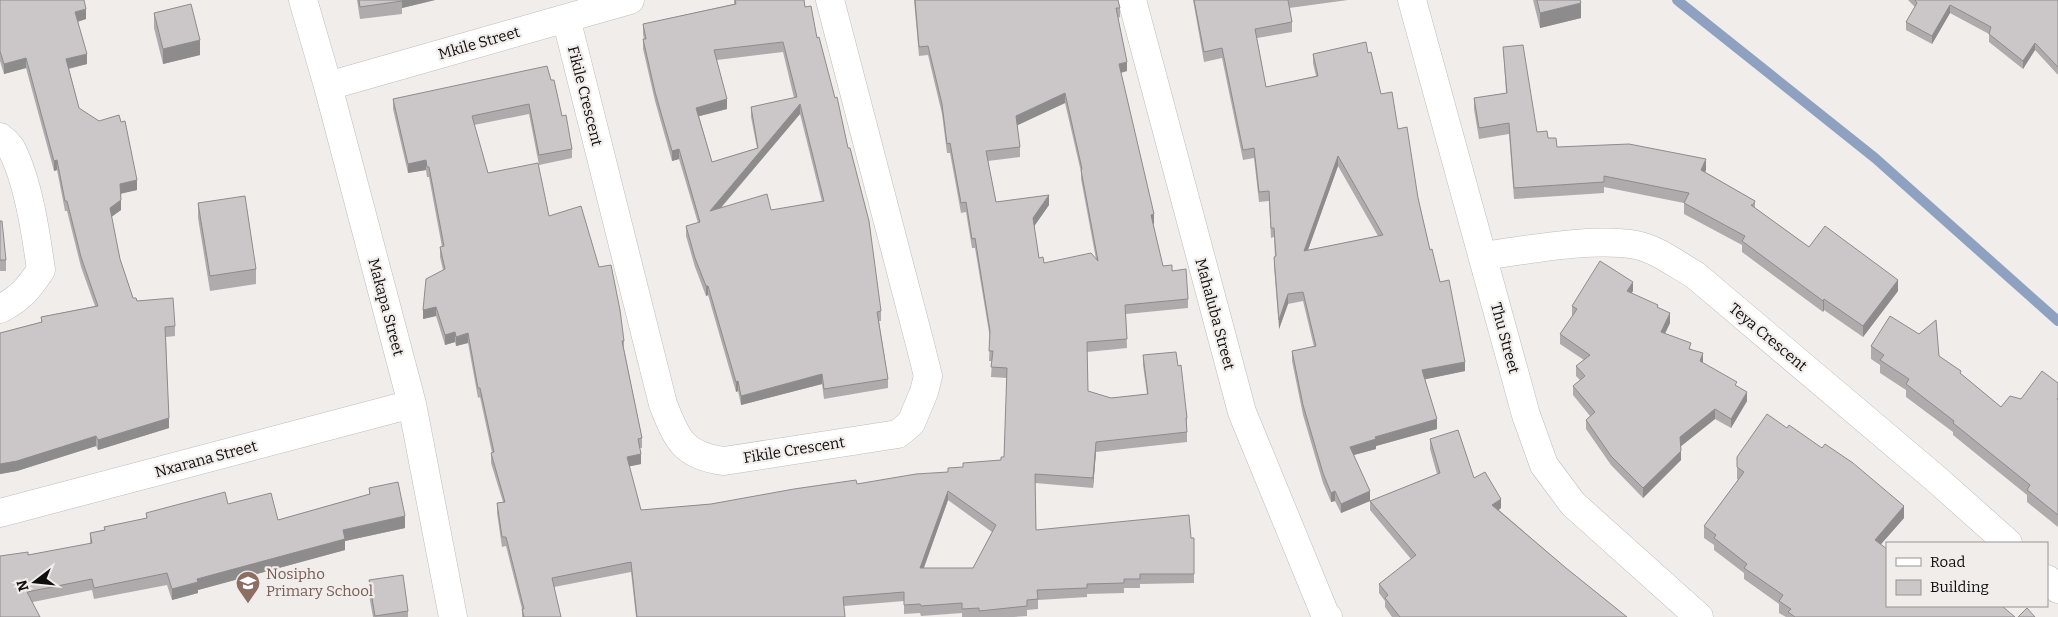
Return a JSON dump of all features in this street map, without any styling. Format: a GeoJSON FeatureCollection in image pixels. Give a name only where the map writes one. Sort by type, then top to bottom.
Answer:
{"type":"FeatureCollection","features":[{"type":"Feature","properties":{"kind":"street","name":"Makapa Street"},"geometry":{"type":"LineString","coordinates":[[303,0],[328,86],[412,404],[453,617]]}},
{"type":"Feature","properties":{"kind":"street","name":"Mkile Street"},"geometry":{"type":"LineString","coordinates":[[328,86],[630,0]]}},
{"type":"Feature","properties":{"kind":"street","name":"Fikile Crescent"},"geometry":{"type":"LineString","coordinates":[[566,18],[671,426],[682,445],[693,453],[706,459],[724,461],[898,434],[911,423],[924,392],[928,376],[830,0]]}},
{"type":"Feature","properties":{"kind":"street","name":"Mahaluba Street"},"geometry":{"type":"LineString","coordinates":[[1132,0],[1242,412],[1323,616]]}},
{"type":"Feature","properties":{"kind":"street","name":"Thu Street"},"geometry":{"type":"LineString","coordinates":[[1412,0],[1526,416],[1544,465],[1573,504],[1699,617]]}},
{"type":"Feature","properties":{"kind":"street"},"geometry":{"type":"LineString","coordinates":[[0,137],[10,147],[22,178],[41,270],[28,290],[19,298],[0,309]]}},
{"type":"Feature","properties":{"kind":"street","name":"Teya Crescent"},"geometry":{"type":"LineString","coordinates":[[1483,256],[1584,244],[1616,243],[1638,245],[1662,256],[1695,275],[1935,478],[2007,542]]}},
{"type":"Feature","properties":{"kind":"street","name":"Nxarana Street"},"geometry":{"type":"LineString","coordinates":[[0,513],[412,404]]}},
{"type":"Feature","properties":{"kind":"street"},"geometry":{"type":"LineString","coordinates":[[2048,580],[2058,589]]}},
{"type":"Feature","properties":{"kind":"building"},"geometry":{"type":"Polygon","coordinates":[[[0,0],[84,0],[86,9],[75,12],[87,54],[66,59],[79,108],[99,121],[119,115],[121,122],[125,121],[137,180],[120,184],[121,200],[110,208],[120,259],[133,298],[136,298],[137,301],[173,298],[175,326],[165,327],[169,418],[98,440],[96,436],[17,461],[0,464],[0,333],[42,322],[41,317],[98,306],[81,257],[67,201],[65,201],[57,160],[54,161],[26,58],[4,64],[0,51],[0,0]]]}},
{"type":"Feature","properties":{"kind":"building"},"geometry":{"type":"Polygon","coordinates":[[[359,0],[402,0],[402,1],[360,7],[359,0]]]}},
{"type":"Feature","properties":{"kind":"building"},"geometry":{"type":"Polygon","coordinates":[[[735,0],[804,0],[805,7],[811,6],[817,38],[819,37],[835,98],[837,97],[848,148],[850,148],[869,221],[881,311],[877,312],[888,379],[824,389],[822,374],[741,396],[708,286],[706,286],[695,258],[686,226],[700,222],[679,149],[672,151],[655,92],[643,39],[646,39],[643,24],[736,4],[735,0]],[[783,42],[714,50],[727,99],[696,108],[712,162],[758,148],[751,107],[797,97],[783,42]],[[800,104],[710,211],[767,194],[771,210],[824,201],[800,104]]]}},
{"type":"Feature","properties":{"kind":"building"},"geometry":{"type":"Polygon","coordinates":[[[915,0],[1118,0],[1120,8],[1116,8],[1127,62],[1119,64],[1154,214],[1151,215],[1163,266],[1172,265],[1172,271],[1186,269],[1188,299],[1125,305],[1127,339],[1087,342],[1088,391],[1111,398],[1148,394],[1143,355],[1176,352],[1178,366],[1181,365],[1187,432],[1096,442],[1093,478],[1035,474],[1036,530],[1189,515],[1191,538],[1194,538],[1194,574],[1140,574],[1140,579],[1124,579],[1124,583],[1087,584],[1087,588],[1037,590],[1038,599],[1027,600],[1027,606],[979,611],[979,608],[962,609],[962,603],[921,606],[920,604],[904,605],[904,592],[843,597],[845,617],[637,617],[631,562],[552,578],[561,617],[524,617],[522,609],[524,609],[506,537],[502,537],[497,503],[505,502],[491,453],[494,452],[480,388],[478,388],[468,333],[456,337],[455,332],[445,335],[436,307],[423,310],[426,279],[445,269],[440,247],[444,246],[429,167],[427,167],[426,160],[408,164],[393,99],[547,66],[551,80],[554,80],[562,116],[566,115],[572,149],[539,155],[529,104],[472,116],[488,173],[538,163],[549,216],[581,206],[599,267],[611,265],[620,310],[624,341],[622,341],[642,438],[638,439],[641,454],[627,457],[641,510],[711,504],[856,480],[857,484],[916,474],[948,472],[948,468],[963,467],[963,463],[1001,460],[1001,457],[1004,457],[1007,368],[991,367],[993,351],[989,351],[990,331],[975,238],[972,239],[966,202],[961,203],[950,143],[947,144],[942,104],[928,46],[919,47],[915,0]],[[1065,93],[1016,116],[1020,147],[986,151],[996,202],[1049,195],[1033,218],[1039,258],[1043,257],[1044,263],[1091,253],[1098,261],[1082,169],[1065,93]],[[948,491],[920,568],[973,568],[996,525],[948,491]]]}},
{"type":"Feature","properties":{"kind":"building"},"geometry":{"type":"Polygon","coordinates":[[[1194,0],[1288,0],[1292,22],[1255,29],[1266,87],[1318,76],[1313,54],[1366,42],[1368,53],[1371,52],[1381,94],[1392,92],[1398,129],[1407,127],[1418,198],[1430,250],[1432,249],[1440,282],[1449,280],[1465,362],[1422,370],[1437,419],[1375,437],[1376,439],[1350,447],[1370,491],[1341,504],[1335,491],[1331,493],[1323,473],[1303,405],[1292,351],[1316,346],[1303,292],[1288,294],[1279,320],[1274,257],[1276,256],[1274,228],[1271,228],[1269,191],[1259,192],[1254,148],[1243,150],[1222,48],[1204,52],[1194,0]],[[1338,156],[1304,251],[1383,235],[1338,156]]]}},
{"type":"Feature","properties":{"kind":"building"},"geometry":{"type":"Polygon","coordinates":[[[1537,0],[1580,0],[1581,3],[1540,13],[1537,0]]]}},
{"type":"Feature","properties":{"kind":"building"},"geometry":{"type":"Polygon","coordinates":[[[1915,0],[2058,0],[2058,67],[2035,43],[2023,61],[1989,34],[1991,27],[1950,5],[1932,36],[1906,22],[1917,3],[1915,0]]]}},
{"type":"Feature","properties":{"kind":"building"},"geometry":{"type":"Polygon","coordinates":[[[191,4],[200,40],[163,49],[154,13],[191,4]]]}},
{"type":"Feature","properties":{"kind":"building"},"geometry":{"type":"Polygon","coordinates":[[[1523,45],[1537,132],[1547,131],[1548,138],[1556,138],[1557,147],[1629,144],[1706,159],[1701,170],[1755,201],[1751,205],[1809,247],[1825,226],[1898,280],[1863,326],[1824,299],[1823,301],[1742,241],[1745,236],[1684,203],[1689,193],[1604,176],[1604,182],[1514,188],[1509,123],[1479,128],[1474,98],[1507,93],[1503,47],[1523,45]]]}},
{"type":"Feature","properties":{"kind":"building"},"geometry":{"type":"Polygon","coordinates":[[[245,196],[256,269],[210,276],[198,203],[245,196]]]}},
{"type":"Feature","properties":{"kind":"building"},"geometry":{"type":"Polygon","coordinates":[[[0,221],[2,221],[6,260],[0,260],[0,221]]]}},
{"type":"Feature","properties":{"kind":"building"},"geometry":{"type":"Polygon","coordinates":[[[1600,261],[1633,282],[1627,291],[1658,305],[1657,307],[1670,313],[1661,332],[1691,343],[1689,349],[1703,353],[1700,361],[1737,382],[1735,385],[1747,392],[1731,419],[1715,409],[1680,437],[1681,451],[1643,488],[1611,456],[1586,420],[1595,412],[1573,386],[1585,376],[1576,366],[1590,355],[1560,334],[1577,309],[1572,306],[1600,261]]]}},
{"type":"Feature","properties":{"kind":"building"},"geometry":{"type":"Polygon","coordinates":[[[1890,316],[1919,334],[1936,320],[1939,356],[1961,371],[1960,373],[2001,407],[2010,396],[2021,399],[2042,371],[2058,383],[2058,515],[2027,490],[2030,485],[1953,423],[1954,421],[1906,384],[1909,379],[1880,360],[1884,355],[1871,346],[1890,316]]]}},
{"type":"Feature","properties":{"kind":"building"},"geometry":{"type":"Polygon","coordinates":[[[1767,414],[1787,428],[1789,425],[1822,448],[1825,444],[1853,463],[1904,506],[1875,540],[1886,548],[1886,607],[2003,607],[2015,617],[1795,617],[1788,612],[1791,609],[1779,601],[1783,595],[1744,568],[1747,564],[1714,538],[1716,535],[1704,526],[1744,472],[1737,467],[1737,457],[1767,414]]]}},
{"type":"Feature","properties":{"kind":"building"},"geometry":{"type":"Polygon","coordinates":[[[1458,430],[1474,478],[1485,472],[1501,499],[1492,505],[1627,617],[1400,617],[1385,598],[1388,595],[1379,584],[1416,555],[1370,501],[1440,473],[1430,439],[1458,430]]]}},
{"type":"Feature","properties":{"kind":"building"},"geometry":{"type":"Polygon","coordinates":[[[398,482],[405,516],[343,530],[345,539],[197,579],[198,582],[172,589],[167,573],[94,588],[92,579],[27,592],[40,617],[0,617],[0,556],[28,552],[28,555],[92,543],[90,533],[105,530],[104,527],[147,518],[146,513],[225,492],[228,504],[271,493],[278,520],[370,494],[369,488],[398,482]]]}},
{"type":"Feature","properties":{"kind":"building"},"geometry":{"type":"Polygon","coordinates":[[[403,575],[408,611],[375,616],[369,580],[403,575]]]}},
{"type":"Feature","properties":{"kind":"building"},"geometry":{"type":"Polygon","coordinates":[[[2027,608],[2035,617],[2018,617],[2027,608]]]}},
{"type":"Feature","properties":{"kind":"waterway"},"geometry":{"type":"LineString","coordinates":[[1677,0],[1875,158],[2058,321]]}},
{"type":"Feature","properties":{"kind":"place","name":"Nosipho Primary School"},"geometry":{"type":"Point","coordinates":[248,604]}}]}
